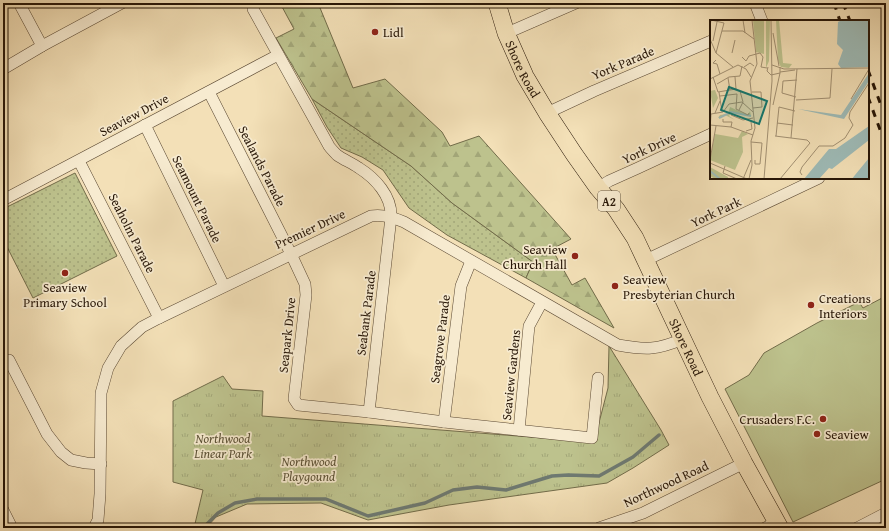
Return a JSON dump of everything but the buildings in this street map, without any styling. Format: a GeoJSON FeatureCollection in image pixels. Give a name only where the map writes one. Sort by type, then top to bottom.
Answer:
{"type":"FeatureCollection","features":[{"type":"Feature","properties":{"kind":"main road","name":"Shore Road"},"geometry":{"type":"LineString","coordinates":[[497,3],[506,33],[525,76],[574,154],[636,238],[710,397],[774,526]]}},
{"type":"Feature","properties":{"kind":"street"},"geometry":{"type":"LineString","coordinates":[[19,3],[42,46]]}},
{"type":"Feature","properties":{"kind":"street"},"geometry":{"type":"LineString","coordinates":[[3,69],[122,3]]}},
{"type":"Feature","properties":{"kind":"street"},"geometry":{"type":"LineString","coordinates":[[506,33],[576,3]]}},
{"type":"Feature","properties":{"kind":"street"},"geometry":{"type":"LineString","coordinates":[[755,3],[759,20]]}},
{"type":"Feature","properties":{"kind":"street"},"geometry":{"type":"LineString","coordinates":[[253,9],[329,146],[337,155],[360,168],[377,183],[385,194],[392,209],[391,217]]}},
{"type":"Feature","properties":{"kind":"street","name":"York Parade"},"geometry":{"type":"LineString","coordinates":[[547,113],[710,40]]}},
{"type":"Feature","properties":{"kind":"street","name":"Seaview Drive"},"geometry":{"type":"LineString","coordinates":[[3,200],[278,55]]}},
{"type":"Feature","properties":{"kind":"street","name":"Sealands Parade"},"geometry":{"type":"LineString","coordinates":[[209,92],[291,254]]}},
{"type":"Feature","properties":{"kind":"street","name":"Seamount Parade"},"geometry":{"type":"LineString","coordinates":[[145,125],[224,286]]}},
{"type":"Feature","properties":{"kind":"street","name":"York Drive"},"geometry":{"type":"LineString","coordinates":[[598,188],[609,181],[710,134]]}},
{"type":"Feature","properties":{"kind":"street","name":"Seaholm Parade"},"geometry":{"type":"LineString","coordinates":[[79,161],[159,318]]}},
{"type":"Feature","properties":{"kind":"street","name":"York Park"},"geometry":{"type":"LineString","coordinates":[[646,260],[817,179]]}},
{"type":"Feature","properties":{"kind":"street","name":"Premier Drive"},"geometry":{"type":"LineString","coordinates":[[94,528],[98,520],[100,494],[101,393],[108,368],[122,346],[142,327],[159,318],[371,216],[384,215],[404,222],[618,345],[650,349],[683,339]]}},
{"type":"Feature","properties":{"kind":"street","name":"Seabank Parade"},"geometry":{"type":"LineString","coordinates":[[369,412],[391,217]]}},
{"type":"Feature","properties":{"kind":"street","name":"Seapark Drive"},"geometry":{"type":"LineString","coordinates":[[291,254],[305,284],[306,295],[294,399],[298,405],[369,412]]}},
{"type":"Feature","properties":{"kind":"street","name":"Seagrove Parade"},"geometry":{"type":"LineString","coordinates":[[444,422],[461,286],[471,261]]}},
{"type":"Feature","properties":{"kind":"street","name":"Seaview Gardens"},"geometry":{"type":"LineString","coordinates":[[519,430],[529,326],[542,302]]}},
{"type":"Feature","properties":{"kind":"street"},"geometry":{"type":"LineString","coordinates":[[9,360],[47,434],[61,452],[71,460],[101,464]]}},
{"type":"Feature","properties":{"kind":"street"},"geometry":{"type":"LineString","coordinates":[[369,412],[444,422],[592,438],[598,378]]}},
{"type":"Feature","properties":{"kind":"street","name":"Northwood Road"},"geometry":{"type":"LineString","coordinates":[[599,528],[643,513],[744,463]]}},
{"type":"Feature","properties":{"kind":"street"},"geometry":{"type":"LineString","coordinates":[[3,510],[12,528]]}},
{"type":"Feature","properties":{"kind":"street"},"geometry":{"type":"LineString","coordinates":[[857,528],[886,513]]}},
{"type":"Feature","properties":{"kind":"green space"},"geometry":{"type":"Polygon","coordinates":[[[280,3],[318,3],[353,88],[385,79],[442,132],[450,146],[479,136],[571,239],[552,249],[572,285],[585,278],[614,328],[526,278],[533,262],[452,203],[411,166],[312,99],[276,38],[294,29],[280,3]]]}},
{"type":"Feature","properties":{"kind":"green space"},"geometry":{"type":"Polygon","coordinates":[[[312,99],[411,166],[452,203],[533,262],[526,278],[447,235],[409,208],[383,170],[362,157],[341,148],[327,127],[312,99]]]}},
{"type":"Feature","properties":{"kind":"green space"},"geometry":{"type":"Polygon","coordinates":[[[75,173],[117,256],[33,298],[3,239],[3,209],[75,173]]]}},
{"type":"Feature","properties":{"kind":"green space","name":"Crusaders F.C."},"geometry":{"type":"Polygon","coordinates":[[[886,296],[886,479],[793,522],[725,389],[749,375],[764,353],[817,323],[859,302],[863,308],[886,296]]]}},
{"type":"Feature","properties":{"kind":"green space","name":"Northwood Linear Park"},"geometry":{"type":"Polygon","coordinates":[[[609,346],[669,445],[607,483],[449,505],[368,520],[321,503],[247,504],[216,517],[206,528],[194,528],[203,490],[173,482],[173,401],[223,376],[232,389],[263,391],[262,416],[594,442],[608,388],[609,346]]]}},
{"type":"Feature","properties":{"kind":"waterway"},"geometry":{"type":"LineString","coordinates":[[203,528],[218,513],[235,503],[257,499],[326,499],[368,516],[425,503],[453,490],[477,487],[506,490],[552,476],[599,476],[633,457],[659,435]]}},
{"type":"Feature","properties":{"kind":"railway"},"geometry":{"type":"LineString","coordinates":[[834,3],[840,20]]}},
{"type":"Feature","properties":{"kind":"railway"},"geometry":{"type":"LineString","coordinates":[[843,3],[850,20]]}},
{"type":"Feature","properties":{"kind":"railway"},"geometry":{"type":"LineString","coordinates":[[869,73],[886,119]]}},
{"type":"Feature","properties":{"kind":"railway"},"geometry":{"type":"LineString","coordinates":[[869,100],[886,146]]}},
{"type":"Feature","properties":{"kind":"place","name":"Lidl"},"geometry":{"type":"Point","coordinates":[375,32]}},
{"type":"Feature","properties":{"kind":"place","name":"Seaview Church Hall"},"geometry":{"type":"Point","coordinates":[575,256]}},
{"type":"Feature","properties":{"kind":"place","name":"Seaview Primary School"},"geometry":{"type":"Point","coordinates":[65,273]}},
{"type":"Feature","properties":{"kind":"place","name":"Seaview Presbyterian Church"},"geometry":{"type":"Point","coordinates":[615,286]}},
{"type":"Feature","properties":{"kind":"place","name":"Creations Interiors"},"geometry":{"type":"Point","coordinates":[811,305]}},
{"type":"Feature","properties":{"kind":"place","name":"Crusaders F.C."},"geometry":{"type":"Point","coordinates":[823,419]}},
{"type":"Feature","properties":{"kind":"place","name":"Seaview"},"geometry":{"type":"Point","coordinates":[817,434]}},
{"type":"Feature","properties":{"kind":"park label","name":"Northwood Playgound"},"geometry":{"type":"Point","coordinates":[309,468]}}]}
